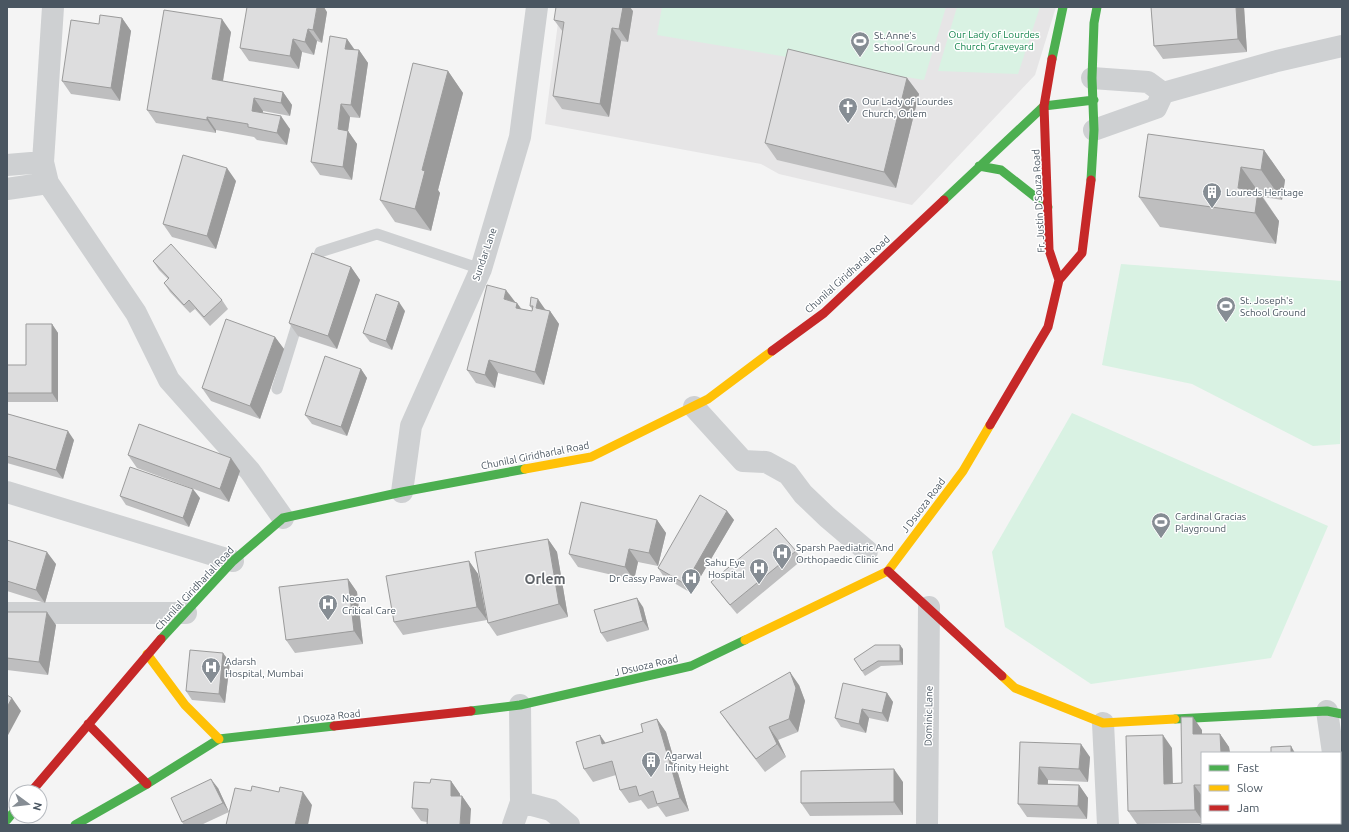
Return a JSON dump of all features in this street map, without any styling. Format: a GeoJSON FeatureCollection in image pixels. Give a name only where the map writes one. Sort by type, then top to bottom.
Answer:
{"type":"FeatureCollection","features":[{"type":"Feature","properties":{"kind":"main road","name":"Fr. Justin D'Souza Road"},"geometry":{"type":"LineString","coordinates":[[1059,280],[1049,250],[1044,106],[1053,52],[1063,7]]}},
{"type":"Feature","properties":{"kind":"main road"},"geometry":{"type":"LineString","coordinates":[[1059,280],[1082,253],[1090,195],[1094,130],[1092,78],[1094,23],[1097,7]]}},
{"type":"Feature","properties":{"kind":"main road"},"geometry":{"type":"LineString","coordinates":[[1044,106],[1094,100]]}},
{"type":"Feature","properties":{"kind":"main road","name":"Chunilal Giridharlal Road"},"geometry":{"type":"LineString","coordinates":[[38,784],[147,654],[233,561],[284,518],[402,492],[591,457],[694,407],[708,399],[824,312],[1044,106]]}},
{"type":"Feature","properties":{"kind":"main road"},"geometry":{"type":"LineString","coordinates":[[979,166],[1001,170],[1048,207]]}},
{"type":"Feature","properties":{"kind":"main road","name":"J Dsuoza Road"},"geometry":{"type":"LineString","coordinates":[[75,825],[147,784],[219,739],[520,705],[691,666],[888,571],[963,470],[1048,328],[1059,280]]}},
{"type":"Feature","properties":{"kind":"main road"},"geometry":{"type":"LineString","coordinates":[[888,571],[929,607],[1015,688],[1103,723],[1334,713]]}},
{"type":"Feature","properties":{"kind":"main road"},"geometry":{"type":"LineString","coordinates":[[147,654],[185,705],[219,739]]}},
{"type":"Feature","properties":{"kind":"main road"},"geometry":{"type":"LineString","coordinates":[[88,724],[147,784]]}},
{"type":"Feature","properties":{"kind":"street"},"geometry":{"type":"LineString","coordinates":[[53,7],[43,162],[48,183],[136,313],[169,380],[250,471],[284,518]]}},
{"type":"Feature","properties":{"kind":"street","name":"Sundar Lane"},"geometry":{"type":"LineString","coordinates":[[402,492],[411,426],[481,269],[520,137],[537,7]]}},
{"type":"Feature","properties":{"kind":"street"},"geometry":{"type":"LineString","coordinates":[[1094,130],[1156,108],[1163,94],[1277,61],[1342,46]]}},
{"type":"Feature","properties":{"kind":"street"},"geometry":{"type":"LineString","coordinates":[[1092,78],[1148,82],[1163,94]]}},
{"type":"Feature","properties":{"kind":"street"},"geometry":{"type":"LineString","coordinates":[[7,165],[43,162]]}},
{"type":"Feature","properties":{"kind":"street"},"geometry":{"type":"LineString","coordinates":[[7,189],[48,183]]}},
{"type":"Feature","properties":{"kind":"street"},"geometry":{"type":"LineString","coordinates":[[694,407],[743,461],[766,462],[788,474],[803,494],[827,517],[867,551]]}},
{"type":"Feature","properties":{"kind":"street"},"geometry":{"type":"LineString","coordinates":[[7,492],[233,561]]}},
{"type":"Feature","properties":{"kind":"street","name":"Dominic Lane"},"geometry":{"type":"LineString","coordinates":[[927,825],[929,607]]}},
{"type":"Feature","properties":{"kind":"street"},"geometry":{"type":"LineString","coordinates":[[7,613],[186,612]]}},
{"type":"Feature","properties":{"kind":"street"},"geometry":{"type":"LineString","coordinates":[[513,825],[521,802],[520,705]]}},
{"type":"Feature","properties":{"kind":"street"},"geometry":{"type":"LineString","coordinates":[[1333,752],[1334,713]]}},
{"type":"Feature","properties":{"kind":"street"},"geometry":{"type":"LineString","coordinates":[[1103,723],[1108,825]]}},
{"type":"Feature","properties":{"kind":"street"},"geometry":{"type":"LineString","coordinates":[[521,802],[550,810],[569,825]]}},
{"type":"Feature","properties":{"kind":"lane"},"geometry":{"type":"LineString","coordinates":[[311,281],[320,252],[376,234],[481,269]]}},
{"type":"Feature","properties":{"kind":"lane"},"geometry":{"type":"LineString","coordinates":[[277,389],[302,310]]}},
{"type":"Feature","properties":{"kind":"shaded area"},"geometry":{"type":"Polygon","coordinates":[[[560,7],[1056,7],[1035,75],[912,205],[779,174],[761,164],[545,124],[560,7]]]}},
{"type":"Feature","properties":{"kind":"green space","name":"St.Anne's School Ground"},"geometry":{"type":"Polygon","coordinates":[[[662,7],[946,7],[924,80],[657,35],[662,7]]]}},
{"type":"Feature","properties":{"kind":"green space","name":"Our Lady of Lourdes Church Graveyard"},"geometry":{"type":"Polygon","coordinates":[[[957,7],[1040,7],[1018,74],[938,71],[957,7]]]}},
{"type":"Feature","properties":{"kind":"green space","name":"St. Joseph's School Ground"},"geometry":{"type":"Polygon","coordinates":[[[1121,264],[1342,281],[1342,383],[1340,444],[1313,446],[1192,384],[1102,365],[1121,264]]]}},
{"type":"Feature","properties":{"kind":"green space","name":"Cardinal Gracias Playground"},"geometry":{"type":"Polygon","coordinates":[[[1072,413],[1328,526],[1271,658],[1091,684],[1005,627],[992,552],[1072,413]]]}},
{"type":"Feature","properties":{"kind":"building"},"geometry":{"type":"Polygon","coordinates":[[[247,7],[317,7],[313,30],[308,29],[305,42],[293,39],[290,56],[240,48],[247,7]]]}},
{"type":"Feature","properties":{"kind":"building"},"geometry":{"type":"Polygon","coordinates":[[[556,7],[623,7],[619,29],[612,28],[600,104],[553,96],[564,22],[554,20],[556,7]]]}},
{"type":"Feature","properties":{"kind":"building"},"geometry":{"type":"Polygon","coordinates":[[[1151,7],[1236,7],[1238,39],[1154,46],[1151,7]]]}},
{"type":"Feature","properties":{"kind":"building"},"geometry":{"type":"Polygon","coordinates":[[[164,10],[222,19],[212,79],[283,92],[281,103],[254,98],[252,111],[281,116],[277,133],[248,127],[248,124],[207,117],[207,120],[147,110],[164,10]]]}},
{"type":"Feature","properties":{"kind":"building"},"geometry":{"type":"Polygon","coordinates":[[[100,15],[122,18],[111,88],[62,81],[71,20],[99,24],[100,15]]]}},
{"type":"Feature","properties":{"kind":"building"},"geometry":{"type":"Polygon","coordinates":[[[330,36],[347,39],[345,49],[359,50],[351,105],[341,104],[338,129],[348,131],[343,167],[311,162],[330,36]]]}},
{"type":"Feature","properties":{"kind":"building","name":"Our Lady of Lourdes Church, Orlem"},"geometry":{"type":"Polygon","coordinates":[[[788,49],[907,78],[884,172],[765,143],[788,49]]]}},
{"type":"Feature","properties":{"kind":"building"},"geometry":{"type":"Polygon","coordinates":[[[413,63],[448,71],[422,170],[425,171],[415,209],[380,200],[413,63]]]}},
{"type":"Feature","properties":{"kind":"building"},"geometry":{"type":"Polygon","coordinates":[[[1148,134],[1264,150],[1261,170],[1241,167],[1238,188],[1258,191],[1255,213],[1139,197],[1148,134]]]}},
{"type":"Feature","properties":{"kind":"building"},"geometry":{"type":"Polygon","coordinates":[[[183,155],[227,168],[207,236],[163,224],[183,155]]]}},
{"type":"Feature","properties":{"kind":"building"},"geometry":{"type":"Polygon","coordinates":[[[171,244],[222,300],[204,317],[189,300],[184,305],[164,283],[169,278],[153,261],[171,244]]]}},
{"type":"Feature","properties":{"kind":"building"},"geometry":{"type":"Polygon","coordinates":[[[312,253],[351,267],[328,336],[289,323],[312,253]]]}},
{"type":"Feature","properties":{"kind":"building"},"geometry":{"type":"Polygon","coordinates":[[[487,285],[506,290],[504,299],[517,303],[516,308],[532,311],[533,306],[530,306],[531,297],[538,299],[536,308],[550,311],[535,372],[489,360],[485,375],[467,370],[487,285]]]}},
{"type":"Feature","properties":{"kind":"building"},"geometry":{"type":"Polygon","coordinates":[[[376,294],[399,302],[386,341],[363,333],[376,294]]]}},
{"type":"Feature","properties":{"kind":"building"},"geometry":{"type":"Polygon","coordinates":[[[226,319],[275,337],[250,406],[202,388],[226,319]]]}},
{"type":"Feature","properties":{"kind":"building"},"geometry":{"type":"Polygon","coordinates":[[[26,324],[52,324],[52,393],[7,393],[7,365],[26,365],[26,324]]]}},
{"type":"Feature","properties":{"kind":"building"},"geometry":{"type":"Polygon","coordinates":[[[325,356],[361,369],[341,427],[305,415],[325,356]]]}},
{"type":"Feature","properties":{"kind":"building"},"geometry":{"type":"Polygon","coordinates":[[[8,414],[68,431],[56,470],[7,456],[8,414]]]}},
{"type":"Feature","properties":{"kind":"building"},"geometry":{"type":"Polygon","coordinates":[[[139,424],[231,458],[220,489],[128,455],[139,424]]]}},
{"type":"Feature","properties":{"kind":"building"},"geometry":{"type":"Polygon","coordinates":[[[130,467],[193,489],[183,518],[120,496],[130,467]]]}},
{"type":"Feature","properties":{"kind":"building"},"geometry":{"type":"Polygon","coordinates":[[[700,495],[727,511],[685,584],[658,568],[700,495]]]}},
{"type":"Feature","properties":{"kind":"building"},"geometry":{"type":"Polygon","coordinates":[[[581,502],[657,520],[649,553],[629,549],[625,567],[569,554],[581,502]]]}},
{"type":"Feature","properties":{"kind":"building"},"geometry":{"type":"Polygon","coordinates":[[[776,528],[796,551],[730,605],[711,582],[776,528]]]}},
{"type":"Feature","properties":{"kind":"building"},"geometry":{"type":"Polygon","coordinates":[[[548,539],[559,604],[488,623],[475,552],[548,539]]]}},
{"type":"Feature","properties":{"kind":"building"},"geometry":{"type":"Polygon","coordinates":[[[7,540],[47,552],[36,590],[7,581],[7,540]]]}},
{"type":"Feature","properties":{"kind":"building"},"geometry":{"type":"Polygon","coordinates":[[[469,561],[477,607],[394,622],[386,576],[469,561]]]}},
{"type":"Feature","properties":{"kind":"building"},"geometry":{"type":"Polygon","coordinates":[[[348,579],[354,631],[286,640],[279,587],[348,579]]]}},
{"type":"Feature","properties":{"kind":"building"},"geometry":{"type":"Polygon","coordinates":[[[637,598],[643,621],[601,633],[594,610],[637,598]]]}},
{"type":"Feature","properties":{"kind":"building"},"geometry":{"type":"Polygon","coordinates":[[[7,612],[47,612],[39,662],[7,658],[7,612]]]}},
{"type":"Feature","properties":{"kind":"building"},"geometry":{"type":"Polygon","coordinates":[[[875,645],[900,645],[900,661],[878,661],[862,671],[854,659],[875,645]]]}},
{"type":"Feature","properties":{"kind":"building"},"geometry":{"type":"Polygon","coordinates":[[[190,650],[223,653],[219,694],[186,691],[190,650]]]}},
{"type":"Feature","properties":{"kind":"building"},"geometry":{"type":"Polygon","coordinates":[[[790,672],[796,688],[789,719],[769,727],[777,744],[756,759],[720,712],[790,672]]]}},
{"type":"Feature","properties":{"kind":"building"},"geometry":{"type":"Polygon","coordinates":[[[843,683],[887,693],[882,713],[862,709],[859,724],[835,718],[843,683]]]}},
{"type":"Feature","properties":{"kind":"building"},"geometry":{"type":"Polygon","coordinates":[[[7,695],[12,698],[7,707],[7,695]]]}},
{"type":"Feature","properties":{"kind":"building"},"geometry":{"type":"Polygon","coordinates":[[[1181,717],[1193,717],[1193,734],[1220,734],[1221,752],[1201,752],[1201,785],[1194,785],[1195,810],[1128,811],[1126,736],[1163,735],[1164,784],[1182,783],[1181,717]]]}},
{"type":"Feature","properties":{"kind":"building","name":"Agarwal Infinity Height"},"geometry":{"type":"Polygon","coordinates":[[[657,719],[680,798],[657,804],[653,791],[639,796],[636,786],[620,790],[612,761],[584,769],[576,742],[600,735],[602,744],[643,732],[641,724],[657,719]]]}},
{"type":"Feature","properties":{"kind":"building"},"geometry":{"type":"Polygon","coordinates":[[[1020,742],[1081,744],[1079,769],[1039,767],[1038,784],[1079,785],[1078,806],[1018,804],[1020,742]]]}},
{"type":"Feature","properties":{"kind":"building"},"geometry":{"type":"Polygon","coordinates":[[[1291,746],[1291,752],[1271,752],[1271,747],[1291,746]]]}},
{"type":"Feature","properties":{"kind":"building"},"geometry":{"type":"Polygon","coordinates":[[[894,769],[894,802],[801,803],[801,771],[894,769]]]}},
{"type":"Feature","properties":{"kind":"building"},"geometry":{"type":"Polygon","coordinates":[[[211,779],[223,803],[182,822],[171,798],[211,779]]]}},
{"type":"Feature","properties":{"kind":"building"},"geometry":{"type":"Polygon","coordinates":[[[431,779],[451,781],[451,796],[462,796],[460,825],[427,825],[428,809],[412,808],[414,782],[430,783],[431,779]]]}},
{"type":"Feature","properties":{"kind":"building"},"geometry":{"type":"Polygon","coordinates":[[[252,786],[279,792],[280,787],[303,792],[295,825],[226,825],[235,788],[251,791],[252,786]]]}},
{"type":"Feature","properties":{"kind":"building"},"geometry":{"type":"Polygon","coordinates":[[[1258,824],[1309,824],[1309,825],[1258,824]]]}},
{"type":"Feature","properties":{"kind":"traffic: fast"},"geometry":{"type":"LineString","coordinates":[[1052,59],[1063,7]]}},
{"type":"Feature","properties":{"kind":"traffic: fast"},"geometry":{"type":"LineString","coordinates":[[1091,180],[1094,130],[1092,78],[1094,23],[1097,7]]}},
{"type":"Feature","properties":{"kind":"traffic: fast"},"geometry":{"type":"LineString","coordinates":[[944,200],[1044,106],[1094,100]]}},
{"type":"Feature","properties":{"kind":"traffic: fast"},"geometry":{"type":"LineString","coordinates":[[979,166],[1001,170],[1048,207]]}},
{"type":"Feature","properties":{"kind":"traffic: fast"},"geometry":{"type":"LineString","coordinates":[[161,639],[233,561],[283,518],[402,492],[525,469]]}},
{"type":"Feature","properties":{"kind":"traffic: fast"},"geometry":{"type":"LineString","coordinates":[[471,711],[520,705],[691,666],[745,640]]}},
{"type":"Feature","properties":{"kind":"traffic: fast"},"geometry":{"type":"LineString","coordinates":[[1175,719],[1327,711],[1342,714]]}},
{"type":"Feature","properties":{"kind":"traffic: fast"},"geometry":{"type":"LineString","coordinates":[[75,825],[147,784],[219,739],[334,726]]}},
{"type":"Feature","properties":{"kind":"traffic: slow"},"geometry":{"type":"LineString","coordinates":[[525,469],[591,457],[708,399],[772,351]]}},
{"type":"Feature","properties":{"kind":"traffic: slow"},"geometry":{"type":"LineString","coordinates":[[745,640],[888,571],[963,471],[990,425]]}},
{"type":"Feature","properties":{"kind":"traffic: slow"},"geometry":{"type":"LineString","coordinates":[[147,654],[185,705],[219,739]]}},
{"type":"Feature","properties":{"kind":"traffic: slow"},"geometry":{"type":"LineString","coordinates":[[1002,676],[1015,688],[1103,723],[1175,719]]}},
{"type":"Feature","properties":{"kind":"traffic: jam"},"geometry":{"type":"LineString","coordinates":[[1052,59],[1044,106],[1049,250],[1059,280]]}},
{"type":"Feature","properties":{"kind":"traffic: jam"},"geometry":{"type":"LineString","coordinates":[[990,425],[1048,327],[1059,280],[1082,253],[1091,180]]}},
{"type":"Feature","properties":{"kind":"traffic: jam"},"geometry":{"type":"LineString","coordinates":[[772,351],[824,313],[944,200]]}},
{"type":"Feature","properties":{"kind":"traffic: jam"},"geometry":{"type":"LineString","coordinates":[[888,571],[1002,676]]}},
{"type":"Feature","properties":{"kind":"traffic: jam"},"geometry":{"type":"LineString","coordinates":[[38,784],[161,639]]}},
{"type":"Feature","properties":{"kind":"traffic: jam"},"geometry":{"type":"LineString","coordinates":[[334,726],[471,711]]}},
{"type":"Feature","properties":{"kind":"traffic: jam"},"geometry":{"type":"LineString","coordinates":[[88,724],[147,784]]}},
{"type":"Feature","properties":{"kind":"place","name":"St.Anne's School Ground"},"geometry":{"type":"Point","coordinates":[860,58]}},
{"type":"Feature","properties":{"kind":"place","name":"Our Lady of Lourdes Church, Orlem"},"geometry":{"type":"Point","coordinates":[848,124]}},
{"type":"Feature","properties":{"kind":"place","name":"Loureds Heritage"},"geometry":{"type":"Point","coordinates":[1212,209]}},
{"type":"Feature","properties":{"kind":"place","name":"St. Joseph's School Ground"},"geometry":{"type":"Point","coordinates":[1226,323]}},
{"type":"Feature","properties":{"kind":"place","name":"Cardinal Gracias Playground"},"geometry":{"type":"Point","coordinates":[1161,539]}},
{"type":"Feature","properties":{"kind":"place","name":"Sparsh Paediatric And Orthopaedic Clinic"},"geometry":{"type":"Point","coordinates":[782,570]}},
{"type":"Feature","properties":{"kind":"place","name":"Sahu Eye Hospital"},"geometry":{"type":"Point","coordinates":[759,585]}},
{"type":"Feature","properties":{"kind":"place","name":"Dr Cassy Pawar"},"geometry":{"type":"Point","coordinates":[691,595]}},
{"type":"Feature","properties":{"kind":"place","name":"Neon Critical Care"},"geometry":{"type":"Point","coordinates":[328,621]}},
{"type":"Feature","properties":{"kind":"place","name":"Adarsh Hospital, Mumbai"},"geometry":{"type":"Point","coordinates":[211,684]}},
{"type":"Feature","properties":{"kind":"place","name":"Agarwal Infinity Height"},"geometry":{"type":"Point","coordinates":[651,778]}},
{"type":"Feature","properties":{"kind":"district","name":"Orlem"},"geometry":{"type":"Point","coordinates":[545,579]}}]}
